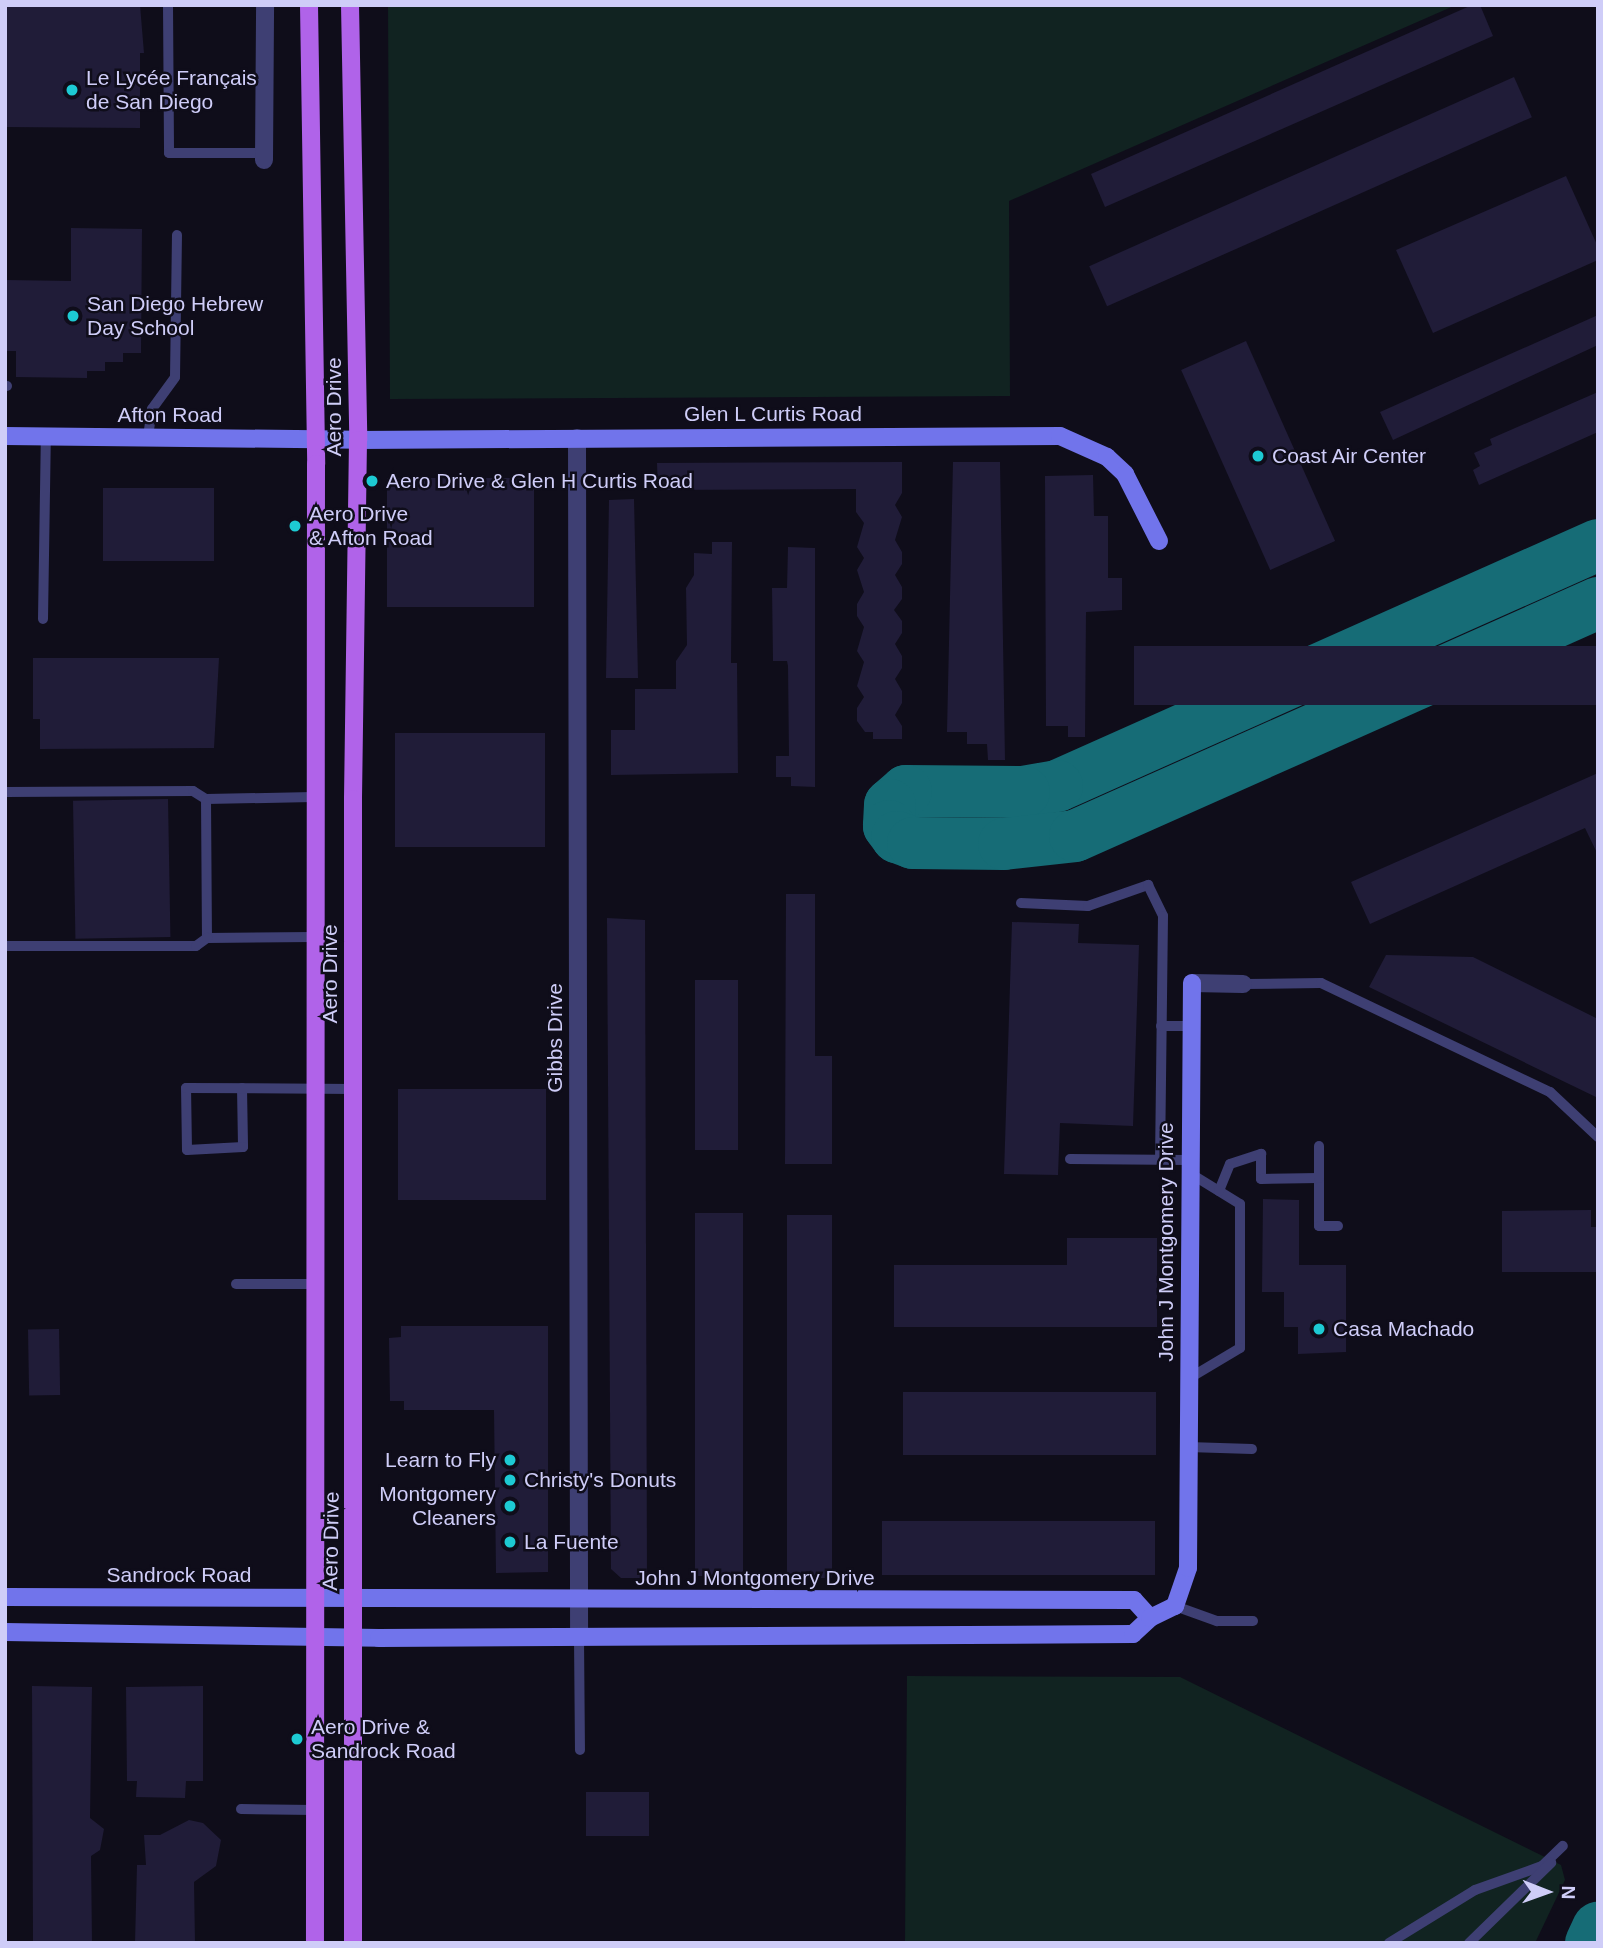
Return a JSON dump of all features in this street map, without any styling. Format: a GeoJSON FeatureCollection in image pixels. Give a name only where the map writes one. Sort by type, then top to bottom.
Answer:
{"type":"FeatureCollection","features":[{"type":"Feature","properties":{"kind":"main road","name":"Aero Drive"},"geometry":{"type":"LineString","coordinates":[[309,5],[315,439],[315,1943]]}},
{"type":"Feature","properties":{"kind":"main road","name":"Aero Drive"},"geometry":{"type":"LineString","coordinates":[[350,5],[358,440],[353,1943]]}},
{"type":"Feature","properties":{"kind":"street"},"geometry":{"type":"LineString","coordinates":[[264,156],[265,5]]}},
{"type":"Feature","properties":{"kind":"street","name":"Afton Road"},"geometry":{"type":"LineString","coordinates":[[5,436],[334,440]]}},
{"type":"Feature","properties":{"kind":"street","name":"Glen L Curtis Road"},"geometry":{"type":"LineString","coordinates":[[334,440],[1060,436],[1107,457],[1125,474],[1159,541]]}},
{"type":"Feature","properties":{"kind":"street","name":"Gibbs Drive"},"geometry":{"type":"LineString","coordinates":[[577,438],[579,1638]]}},
{"type":"Feature","properties":{"kind":"street","name":"John J Montgomery Drive"},"geometry":{"type":"LineString","coordinates":[[1175,1606],[1188,1568],[1188,1166],[1192,983],[1242,984]]}},
{"type":"Feature","properties":{"kind":"street","name":"Sandrock Road"},"geometry":{"type":"LineString","coordinates":[[5,1597],[353,1601]]}},
{"type":"Feature","properties":{"kind":"street","name":"John J Montgomery Drive"},"geometry":{"type":"LineString","coordinates":[[353,1601],[1134,1600],[1150,1618]]}},
{"type":"Feature","properties":{"kind":"street"},"geometry":{"type":"LineString","coordinates":[[5,1632],[352,1638],[1133,1634],[1150,1618],[1175,1606]]}},
{"type":"Feature","properties":{"kind":"lane"},"geometry":{"type":"LineString","coordinates":[[168,5],[169,153],[264,156]]}},
{"type":"Feature","properties":{"kind":"lane"},"geometry":{"type":"LineString","coordinates":[[148,437],[152,409],[174,377],[177,235]]}},
{"type":"Feature","properties":{"kind":"lane"},"geometry":{"type":"LineString","coordinates":[[43,619],[46,436]]}},
{"type":"Feature","properties":{"kind":"lane"},"geometry":{"type":"LineString","coordinates":[[5,792],[193,791],[206,799],[313,797]]}},
{"type":"Feature","properties":{"kind":"lane"},"geometry":{"type":"LineString","coordinates":[[206,799],[207,938]]}},
{"type":"Feature","properties":{"kind":"lane"},"geometry":{"type":"LineString","coordinates":[[1021,904],[1088,906],[1148,885],[1163,916],[1160,1160]]}},
{"type":"Feature","properties":{"kind":"lane"},"geometry":{"type":"LineString","coordinates":[[5,946],[196,946],[207,938],[313,937]]}},
{"type":"Feature","properties":{"kind":"lane"},"geometry":{"type":"LineString","coordinates":[[1242,984],[1321,983],[1550,1092],[1598,1137]]}},
{"type":"Feature","properties":{"kind":"lane"},"geometry":{"type":"LineString","coordinates":[[1161,1026],[1191,1026]]}},
{"type":"Feature","properties":{"kind":"lane"},"geometry":{"type":"LineString","coordinates":[[242,1088],[243,1147],[187,1150],[187,1088],[242,1088],[354,1089]]}},
{"type":"Feature","properties":{"kind":"lane"},"geometry":{"type":"LineString","coordinates":[[1319,1146],[1319,1226],[1338,1226]]}},
{"type":"Feature","properties":{"kind":"lane"},"geometry":{"type":"LineString","coordinates":[[1219,1191],[1230,1164],[1261,1154],[1261,1179],[1319,1178]]}},
{"type":"Feature","properties":{"kind":"lane"},"geometry":{"type":"LineString","coordinates":[[1070,1159],[1160,1160],[1188,1166],[1240,1204],[1240,1348],[1188,1379]]}},
{"type":"Feature","properties":{"kind":"lane"},"geometry":{"type":"LineString","coordinates":[[236,1284],[315,1284]]}},
{"type":"Feature","properties":{"kind":"lane"},"geometry":{"type":"LineString","coordinates":[[1188,1447],[1252,1449]]}},
{"type":"Feature","properties":{"kind":"lane"},"geometry":{"type":"LineString","coordinates":[[1175,1606],[1217,1621],[1253,1620]]}},
{"type":"Feature","properties":{"kind":"lane"},"geometry":{"type":"LineString","coordinates":[[579,1638],[580,1751]]}},
{"type":"Feature","properties":{"kind":"lane"},"geometry":{"type":"LineString","coordinates":[[241,1808],[314,1810]]}},
{"type":"Feature","properties":{"kind":"lane"},"geometry":{"type":"LineString","coordinates":[[1390,1943],[1475,1891],[1542,1866],[1563,1846],[1517,1899],[1469,1943]]}},
{"type":"Feature","properties":{"kind":"lane"},"geometry":{"type":"LineString","coordinates":[[1506,1879],[1518,1884],[1517,1899]]}},
{"type":"Feature","properties":{"kind":"green space"},"geometry":{"type":"Polygon","coordinates":[[[388,5],[1456,5],[1009,201],[1010,396],[390,399],[388,5]]]}},
{"type":"Feature","properties":{"kind":"green space"},"geometry":{"type":"Polygon","coordinates":[[[907,1676],[1180,1677],[1561,1865],[1565,1880],[1535,1943],[905,1943],[907,1676]]]}},
{"type":"Feature","properties":{"kind":"building","name":"Le Lycée Français de San Diego"},"geometry":{"type":"Polygon","coordinates":[[[5,5],[140,5],[144,53],[140,53],[140,128],[5,127],[5,5]]]}},
{"type":"Feature","properties":{"kind":"building"},"geometry":{"type":"Polygon","coordinates":[[[1472,5],[1480,5],[1493,36],[1105,207],[1091,174],[1472,5]]]}},
{"type":"Feature","properties":{"kind":"building"},"geometry":{"type":"Polygon","coordinates":[[[1514,77],[1532,117],[1107,306],[1089,266],[1514,77]]]}},
{"type":"Feature","properties":{"kind":"building"},"geometry":{"type":"Polygon","coordinates":[[[1566,176],[1598,247],[1598,260],[1433,333],[1396,250],[1566,176]]]}},
{"type":"Feature","properties":{"kind":"building","name":"San Diego Hebrew Day School"},"geometry":{"type":"Polygon","coordinates":[[[71,228],[142,229],[141,353],[123,353],[123,362],[105,362],[105,371],[87,371],[87,378],[16,377],[16,351],[5,351],[5,280],[71,281],[71,228]]]}},
{"type":"Feature","properties":{"kind":"building"},"geometry":{"type":"Polygon","coordinates":[[[1598,315],[1598,345],[1393,440],[1380,412],[1598,315]]]}},
{"type":"Feature","properties":{"kind":"building","name":"Coast Air Center"},"geometry":{"type":"Polygon","coordinates":[[[1246,341],[1335,541],[1270,570],[1181,370],[1246,341]]]}},
{"type":"Feature","properties":{"kind":"building"},"geometry":{"type":"Polygon","coordinates":[[[1598,392],[1598,432],[1479,485],[1473,470],[1480,466],[1474,453],[1492,445],[1490,439],[1598,392]]]}},
{"type":"Feature","properties":{"kind":"building"},"geometry":{"type":"Polygon","coordinates":[[[902,462],[902,493],[895,505],[902,517],[895,540],[902,552],[902,564],[895,575],[902,587],[902,599],[894,610],[902,621],[902,633],[895,644],[902,656],[902,668],[895,679],[902,691],[902,703],[895,715],[902,726],[902,739],[873,739],[873,732],[865,732],[857,721],[857,708],[864,697],[857,686],[864,662],[857,651],[864,627],[857,616],[857,604],[864,592],[857,570],[864,558],[857,547],[864,523],[856,512],[856,489],[658,490],[657,463],[902,462]]]}},
{"type":"Feature","properties":{"kind":"building"},"geometry":{"type":"Polygon","coordinates":[[[953,462],[1000,462],[1005,760],[988,760],[987,744],[967,744],[967,732],[947,732],[953,462]]]}},
{"type":"Feature","properties":{"kind":"building"},"geometry":{"type":"Polygon","coordinates":[[[1093,475],[1094,516],[1108,516],[1108,578],[1122,578],[1122,610],[1086,612],[1085,737],[1068,737],[1068,726],[1046,726],[1045,476],[1093,475]]]}},
{"type":"Feature","properties":{"kind":"building"},"geometry":{"type":"Polygon","coordinates":[[[387,478],[534,478],[534,607],[387,607],[387,478]]]}},
{"type":"Feature","properties":{"kind":"building"},"geometry":{"type":"Polygon","coordinates":[[[103,488],[214,488],[214,561],[103,561],[103,488]]]}},
{"type":"Feature","properties":{"kind":"building"},"geometry":{"type":"Polygon","coordinates":[[[634,499],[638,678],[606,678],[609,500],[634,499]]]}},
{"type":"Feature","properties":{"kind":"building"},"geometry":{"type":"Polygon","coordinates":[[[712,542],[732,542],[731,663],[737,663],[738,773],[611,775],[611,730],[635,730],[635,689],[676,689],[676,661],[687,645],[686,588],[694,575],[694,553],[712,554],[712,542]]]}},
{"type":"Feature","properties":{"kind":"building"},"geometry":{"type":"Polygon","coordinates":[[[788,547],[815,548],[815,787],[791,786],[791,777],[776,777],[776,756],[789,756],[788,666],[787,661],[773,661],[772,588],[787,588],[788,547]]]}},
{"type":"Feature","properties":{"kind":"building"},"geometry":{"type":"Polygon","coordinates":[[[1134,646],[1598,646],[1598,705],[1134,705],[1134,646]]]}},
{"type":"Feature","properties":{"kind":"building"},"geometry":{"type":"Polygon","coordinates":[[[33,658],[219,658],[214,748],[40,749],[40,719],[33,719],[33,658]]]}},
{"type":"Feature","properties":{"kind":"building"},"geometry":{"type":"Polygon","coordinates":[[[395,733],[545,733],[545,847],[395,847],[395,733]]]}},
{"type":"Feature","properties":{"kind":"building"},"geometry":{"type":"Polygon","coordinates":[[[1598,773],[1598,855],[1585,828],[1370,924],[1351,882],[1598,773]]]}},
{"type":"Feature","properties":{"kind":"building"},"geometry":{"type":"Polygon","coordinates":[[[168,799],[170,937],[75,939],[73,801],[168,799]]]}},
{"type":"Feature","properties":{"kind":"building"},"geometry":{"type":"Polygon","coordinates":[[[786,894],[815,894],[815,1056],[832,1056],[832,1164],[785,1164],[786,894]]]}},
{"type":"Feature","properties":{"kind":"building"},"geometry":{"type":"Polygon","coordinates":[[[607,918],[645,920],[647,1578],[621,1578],[611,1569],[607,918]]]}},
{"type":"Feature","properties":{"kind":"building"},"geometry":{"type":"Polygon","coordinates":[[[1012,922],[1079,924],[1078,943],[1139,945],[1133,1126],[1060,1123],[1058,1175],[1004,1174],[1012,922]]]}},
{"type":"Feature","properties":{"kind":"building"},"geometry":{"type":"Polygon","coordinates":[[[1386,955],[1473,957],[1598,1019],[1598,1098],[1369,987],[1386,955]]]}},
{"type":"Feature","properties":{"kind":"building"},"geometry":{"type":"Polygon","coordinates":[[[695,980],[738,980],[738,1150],[695,1150],[695,980]]]}},
{"type":"Feature","properties":{"kind":"building"},"geometry":{"type":"Polygon","coordinates":[[[398,1089],[546,1089],[546,1200],[398,1200],[398,1089]]]}},
{"type":"Feature","properties":{"kind":"building"},"geometry":{"type":"Polygon","coordinates":[[[1263,1199],[1299,1200],[1299,1265],[1346,1265],[1346,1352],[1298,1354],[1298,1327],[1284,1327],[1284,1292],[1262,1292],[1263,1199]]]}},
{"type":"Feature","properties":{"kind":"building"},"geometry":{"type":"Polygon","coordinates":[[[1591,1210],[1591,1227],[1598,1227],[1598,1272],[1502,1272],[1502,1211],[1591,1210]]]}},
{"type":"Feature","properties":{"kind":"building"},"geometry":{"type":"Polygon","coordinates":[[[695,1213],[743,1213],[743,1576],[695,1576],[695,1213]]]}},
{"type":"Feature","properties":{"kind":"building"},"geometry":{"type":"Polygon","coordinates":[[[787,1215],[832,1215],[832,1578],[787,1578],[787,1215]]]}},
{"type":"Feature","properties":{"kind":"building"},"geometry":{"type":"Polygon","coordinates":[[[1067,1238],[1157,1238],[1157,1327],[894,1327],[894,1265],[1067,1265],[1067,1238]]]}},
{"type":"Feature","properties":{"kind":"building"},"geometry":{"type":"Polygon","coordinates":[[[401,1326],[548,1326],[548,1572],[496,1573],[494,1410],[404,1410],[404,1401],[390,1401],[389,1338],[401,1337],[401,1326]]]}},
{"type":"Feature","properties":{"kind":"building"},"geometry":{"type":"Polygon","coordinates":[[[59,1329],[60,1395],[29,1396],[28,1330],[59,1329]]]}},
{"type":"Feature","properties":{"kind":"building"},"geometry":{"type":"Polygon","coordinates":[[[903,1392],[1156,1392],[1156,1455],[903,1455],[903,1392]]]}},
{"type":"Feature","properties":{"kind":"building"},"geometry":{"type":"Polygon","coordinates":[[[882,1521],[1155,1521],[1155,1575],[882,1575],[882,1521]]]}},
{"type":"Feature","properties":{"kind":"building"},"geometry":{"type":"Polygon","coordinates":[[[32,1686],[92,1687],[90,1818],[104,1829],[100,1850],[91,1856],[92,1943],[33,1943],[32,1686]]]}},
{"type":"Feature","properties":{"kind":"building"},"geometry":{"type":"Polygon","coordinates":[[[203,1686],[203,1781],[186,1781],[185,1798],[136,1797],[137,1781],[127,1781],[126,1687],[203,1686]]]}},
{"type":"Feature","properties":{"kind":"building"},"geometry":{"type":"Polygon","coordinates":[[[586,1792],[649,1792],[649,1836],[586,1836],[586,1792]]]}},
{"type":"Feature","properties":{"kind":"building"},"geometry":{"type":"Polygon","coordinates":[[[189,1820],[203,1823],[221,1840],[216,1866],[194,1882],[195,1943],[135,1943],[137,1865],[146,1865],[144,1835],[160,1835],[189,1820]]]}},
{"type":"Feature","properties":{"kind":"taxiway"},"geometry":{"type":"LineString","coordinates":[[1598,545],[1057,786],[1024,792],[906,791],[890,805],[889,826],[897,837],[913,843],[1004,844],[1075,836],[1598,603]]}},
{"type":"Feature","properties":{"kind":"taxiway"},"geometry":{"type":"LineString","coordinates":[[1591,1943],[1598,1928]]}},
{"type":"Feature","properties":{"kind":"place","name":"Le Lycée Français de San Diego"},"geometry":{"type":"Point","coordinates":[72,90]}},
{"type":"Feature","properties":{"kind":"place","name":"San Diego Hebrew Day School"},"geometry":{"type":"Point","coordinates":[73,316]}},
{"type":"Feature","properties":{"kind":"place","name":"Coast Air Center"},"geometry":{"type":"Point","coordinates":[1258,456]}},
{"type":"Feature","properties":{"kind":"place","name":"Aero Drive & Glen H Curtis Road"},"geometry":{"type":"Point","coordinates":[372,481]}},
{"type":"Feature","properties":{"kind":"place","name":"Aero Drive & Afton Road"},"geometry":{"type":"Point","coordinates":[295,526]}},
{"type":"Feature","properties":{"kind":"place","name":"Casa Machado"},"geometry":{"type":"Point","coordinates":[1319,1329]}},
{"type":"Feature","properties":{"kind":"place","name":"Learn to Fly"},"geometry":{"type":"Point","coordinates":[510,1460]}},
{"type":"Feature","properties":{"kind":"place","name":"Christy's Donuts"},"geometry":{"type":"Point","coordinates":[510,1480]}},
{"type":"Feature","properties":{"kind":"place","name":"Montgomery Cleaners"},"geometry":{"type":"Point","coordinates":[510,1506]}},
{"type":"Feature","properties":{"kind":"place","name":"La Fuente"},"geometry":{"type":"Point","coordinates":[510,1542]}},
{"type":"Feature","properties":{"kind":"place","name":"Aero Drive & Sandrock Road"},"geometry":{"type":"Point","coordinates":[297,1739]}}]}
